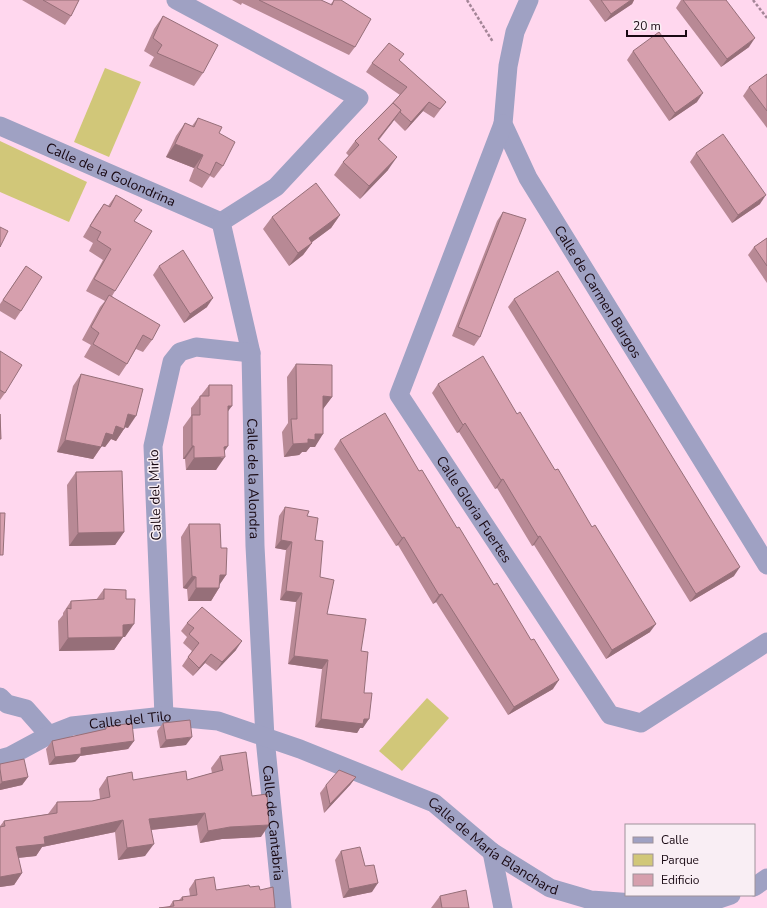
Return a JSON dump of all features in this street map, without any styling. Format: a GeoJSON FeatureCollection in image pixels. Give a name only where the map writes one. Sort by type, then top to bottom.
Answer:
{"type":"FeatureCollection","features":[{"type":"Feature","properties":{"kind":"street"},"geometry":{"type":"LineString","coordinates":[[176,0],[359,98],[276,187],[221,222]]}},
{"type":"Feature","properties":{"kind":"street","name":"Calle de Carmen Burgos"},"geometry":{"type":"LineString","coordinates":[[529,0],[515,32],[508,66],[503,124],[528,178],[767,565]]}},
{"type":"Feature","properties":{"kind":"street","name":"Calle Gloria Fuertes"},"geometry":{"type":"LineString","coordinates":[[503,124],[399,395],[610,715],[640,723],[767,642]]}},
{"type":"Feature","properties":{"kind":"street","name":"Calle de la Golondrina"},"geometry":{"type":"LineString","coordinates":[[0,126],[221,222]]}},
{"type":"Feature","properties":{"kind":"street","name":"Calle de la Alondra"},"geometry":{"type":"LineString","coordinates":[[221,222],[251,353],[255,546],[265,738]]}},
{"type":"Feature","properties":{"kind":"street","name":"Calle del Mirlo"},"geometry":{"type":"LineString","coordinates":[[164,716],[152,446],[172,362],[180,352],[196,347],[251,353]]}},
{"type":"Feature","properties":{"kind":"street"},"geometry":{"type":"LineString","coordinates":[[0,697],[7,704],[26,709],[49,734]]}},
{"type":"Feature","properties":{"kind":"street","name":"Calle del Tilo"},"geometry":{"type":"LineString","coordinates":[[0,759],[10,756],[49,734],[72,726],[164,716],[218,721],[265,738]]}},
{"type":"Feature","properties":{"kind":"street","name":"Calle de María Blanchard"},"geometry":{"type":"LineString","coordinates":[[265,738],[300,749],[434,803],[492,852],[550,888],[591,900],[650,904],[712,905],[729,896]]}},
{"type":"Feature","properties":{"kind":"street","name":"Calle de Cantabria"},"geometry":{"type":"LineString","coordinates":[[265,738],[282,908]]}},
{"type":"Feature","properties":{"kind":"street"},"geometry":{"type":"LineString","coordinates":[[492,852],[503,908]]}},
{"type":"Feature","properties":{"kind":"street"},"geometry":{"type":"LineString","coordinates":[[755,886],[767,878]]}},
{"type":"Feature","properties":{"kind":"path"},"geometry":{"type":"LineString","coordinates":[[467,0],[508,66]]}},
{"type":"Feature","properties":{"kind":"path"},"geometry":{"type":"LineString","coordinates":[[753,0],[767,18]]}},
{"type":"Feature","properties":{"kind":"green space"},"geometry":{"type":"Polygon","coordinates":[[[105,68],[141,82],[109,157],[74,142],[105,68]]]}},
{"type":"Feature","properties":{"kind":"green space"},"geometry":{"type":"Polygon","coordinates":[[[0,141],[87,182],[69,222],[0,192],[0,141]]]}},
{"type":"Feature","properties":{"kind":"green space"},"geometry":{"type":"Polygon","coordinates":[[[427,698],[449,718],[402,771],[379,751],[427,698]]]}},
{"type":"Feature","properties":{"kind":"building"},"geometry":{"type":"Polygon","coordinates":[[[43,0],[79,0],[71,16],[43,0]]]}},
{"type":"Feature","properties":{"kind":"building"},"geometry":{"type":"Polygon","coordinates":[[[259,0],[321,0],[332,5],[334,0],[341,0],[371,19],[355,47],[259,0]]]}},
{"type":"Feature","properties":{"kind":"building"},"geometry":{"type":"Polygon","coordinates":[[[601,0],[631,0],[611,14],[601,0]]]}},
{"type":"Feature","properties":{"kind":"building"},"geometry":{"type":"Polygon","coordinates":[[[683,0],[726,0],[755,38],[727,59],[683,0]]]}},
{"type":"Feature","properties":{"kind":"building"},"geometry":{"type":"Polygon","coordinates":[[[163,16],[218,45],[203,73],[157,53],[162,45],[153,38],[163,16]]]}},
{"type":"Feature","properties":{"kind":"building"},"geometry":{"type":"Polygon","coordinates":[[[659,32],[703,93],[675,113],[633,51],[659,32]]]}},
{"type":"Feature","properties":{"kind":"building"},"geometry":{"type":"Polygon","coordinates":[[[389,43],[404,54],[399,60],[446,102],[440,109],[429,102],[411,122],[400,112],[401,110],[393,103],[392,104],[407,87],[372,63],[389,43]]]}},
{"type":"Feature","properties":{"kind":"building"},"geometry":{"type":"Polygon","coordinates":[[[767,74],[767,111],[749,87],[767,74]]]}},
{"type":"Feature","properties":{"kind":"building"},"geometry":{"type":"Polygon","coordinates":[[[393,103],[401,110],[378,139],[397,157],[369,186],[343,162],[359,145],[355,141],[393,103]]]}},
{"type":"Feature","properties":{"kind":"building"},"geometry":{"type":"Polygon","coordinates":[[[198,118],[222,127],[219,133],[235,142],[223,166],[216,162],[210,175],[197,168],[203,155],[175,144],[185,123],[194,127],[198,118]]]}},
{"type":"Feature","properties":{"kind":"building"},"geometry":{"type":"Polygon","coordinates":[[[723,134],[766,195],[738,215],[696,153],[723,134]]]}},
{"type":"Feature","properties":{"kind":"building"},"geometry":{"type":"Polygon","coordinates":[[[316,183],[340,215],[309,238],[312,243],[298,253],[272,217],[316,183]]]}},
{"type":"Feature","properties":{"kind":"building"},"geometry":{"type":"Polygon","coordinates":[[[116,195],[142,210],[134,221],[152,231],[115,291],[94,279],[111,249],[97,240],[101,232],[90,226],[104,204],[110,207],[116,195]]]}},
{"type":"Feature","properties":{"kind":"building"},"geometry":{"type":"Polygon","coordinates":[[[503,212],[526,219],[480,337],[458,327],[503,212]]]}},
{"type":"Feature","properties":{"kind":"building"},"geometry":{"type":"Polygon","coordinates":[[[0,227],[8,231],[0,247],[0,227]]]}},
{"type":"Feature","properties":{"kind":"building"},"geometry":{"type":"Polygon","coordinates":[[[767,238],[767,266],[754,247],[767,238]]]}},
{"type":"Feature","properties":{"kind":"building"},"geometry":{"type":"Polygon","coordinates":[[[183,250],[213,298],[190,314],[159,266],[183,250]]]}},
{"type":"Feature","properties":{"kind":"building"},"geometry":{"type":"Polygon","coordinates":[[[26,266],[42,277],[21,311],[3,300],[26,266]]]}},
{"type":"Feature","properties":{"kind":"building"},"geometry":{"type":"Polygon","coordinates":[[[558,271],[740,567],[696,594],[514,299],[558,271]]]}},
{"type":"Feature","properties":{"kind":"building"},"geometry":{"type":"Polygon","coordinates":[[[109,295],[160,325],[152,340],[143,335],[127,364],[93,344],[99,333],[91,327],[109,295]]]}},
{"type":"Feature","properties":{"kind":"building"},"geometry":{"type":"Polygon","coordinates":[[[0,351],[22,365],[5,393],[0,390],[0,351]]]}},
{"type":"Feature","properties":{"kind":"building"},"geometry":{"type":"Polygon","coordinates":[[[483,356],[517,414],[520,412],[555,470],[558,469],[592,527],[595,525],[656,624],[612,650],[540,536],[538,537],[503,479],[501,480],[465,423],[463,425],[438,384],[483,356]]]}},
{"type":"Feature","properties":{"kind":"building"},"geometry":{"type":"Polygon","coordinates":[[[296,364],[332,365],[332,397],[323,396],[323,434],[315,434],[315,440],[308,439],[308,443],[293,444],[291,419],[297,419],[296,364]]]}},
{"type":"Feature","properties":{"kind":"building"},"geometry":{"type":"Polygon","coordinates":[[[81,374],[143,389],[136,416],[128,414],[124,429],[116,426],[113,435],[106,433],[101,447],[65,440],[81,374]]]}},
{"type":"Feature","properties":{"kind":"building"},"geometry":{"type":"Polygon","coordinates":[[[209,385],[232,385],[232,406],[228,406],[228,446],[224,447],[225,457],[194,458],[194,446],[192,446],[192,415],[200,415],[200,396],[209,396],[209,385]]]}},
{"type":"Feature","properties":{"kind":"building"},"geometry":{"type":"Polygon","coordinates":[[[385,413],[419,471],[422,470],[494,585],[497,583],[531,640],[534,639],[559,680],[514,707],[442,594],[439,595],[404,537],[402,538],[340,440],[385,413]]]}},
{"type":"Feature","properties":{"kind":"building"},"geometry":{"type":"Polygon","coordinates":[[[0,414],[1,439],[0,439],[0,414]]]}},
{"type":"Feature","properties":{"kind":"building"},"geometry":{"type":"Polygon","coordinates":[[[122,471],[124,532],[78,533],[76,472],[122,471]]]}},
{"type":"Feature","properties":{"kind":"building"},"geometry":{"type":"Polygon","coordinates":[[[285,507],[309,511],[307,516],[318,518],[315,540],[323,541],[320,577],[334,580],[327,614],[366,619],[361,651],[368,652],[364,693],[372,693],[369,719],[364,719],[363,724],[321,719],[328,660],[294,656],[302,593],[286,591],[292,542],[281,540],[285,507]]]}},
{"type":"Feature","properties":{"kind":"building"},"geometry":{"type":"Polygon","coordinates":[[[0,513],[5,513],[3,555],[0,555],[0,513]]]}},
{"type":"Feature","properties":{"kind":"building"},"geometry":{"type":"Polygon","coordinates":[[[189,524],[220,524],[221,548],[227,548],[226,575],[220,575],[219,588],[196,588],[196,577],[192,576],[189,524]]]}},
{"type":"Feature","properties":{"kind":"building"},"geometry":{"type":"Polygon","coordinates":[[[104,589],[126,590],[126,599],[135,599],[134,624],[123,625],[123,637],[68,638],[67,608],[71,609],[71,601],[104,599],[104,589]]]}},
{"type":"Feature","properties":{"kind":"building"},"geometry":{"type":"Polygon","coordinates":[[[202,607],[242,641],[222,662],[211,654],[199,668],[188,657],[199,643],[189,634],[194,628],[187,623],[202,607]]]}},
{"type":"Feature","properties":{"kind":"building"},"geometry":{"type":"Polygon","coordinates":[[[190,720],[192,737],[166,740],[163,723],[190,720]]]}},
{"type":"Feature","properties":{"kind":"building"},"geometry":{"type":"Polygon","coordinates":[[[132,723],[134,741],[81,748],[81,754],[55,757],[52,741],[106,729],[106,727],[132,723]]]}},
{"type":"Feature","properties":{"kind":"building"},"geometry":{"type":"Polygon","coordinates":[[[246,752],[252,796],[267,794],[269,825],[230,827],[208,831],[205,813],[149,819],[154,844],[127,848],[123,820],[44,837],[45,844],[16,847],[22,873],[0,877],[0,827],[5,826],[4,821],[57,813],[57,802],[92,801],[110,797],[107,777],[132,772],[133,780],[186,771],[187,780],[223,770],[220,756],[246,752]]]}},
{"type":"Feature","properties":{"kind":"building"},"geometry":{"type":"Polygon","coordinates":[[[24,759],[28,777],[2,782],[0,764],[24,759]]]}},
{"type":"Feature","properties":{"kind":"building"},"geometry":{"type":"Polygon","coordinates":[[[339,770],[356,777],[330,804],[326,785],[339,770]]]}},
{"type":"Feature","properties":{"kind":"building"},"geometry":{"type":"Polygon","coordinates":[[[360,847],[365,866],[374,865],[378,883],[349,889],[341,851],[360,847]]]}},
{"type":"Feature","properties":{"kind":"building"},"geometry":{"type":"Polygon","coordinates":[[[214,877],[216,890],[249,885],[250,887],[259,886],[260,890],[273,887],[275,908],[159,908],[174,906],[173,901],[183,900],[182,897],[197,895],[195,880],[214,877]]]}},
{"type":"Feature","properties":{"kind":"building"},"geometry":{"type":"Polygon","coordinates":[[[466,890],[469,908],[442,908],[440,896],[466,890]]]}}]}
